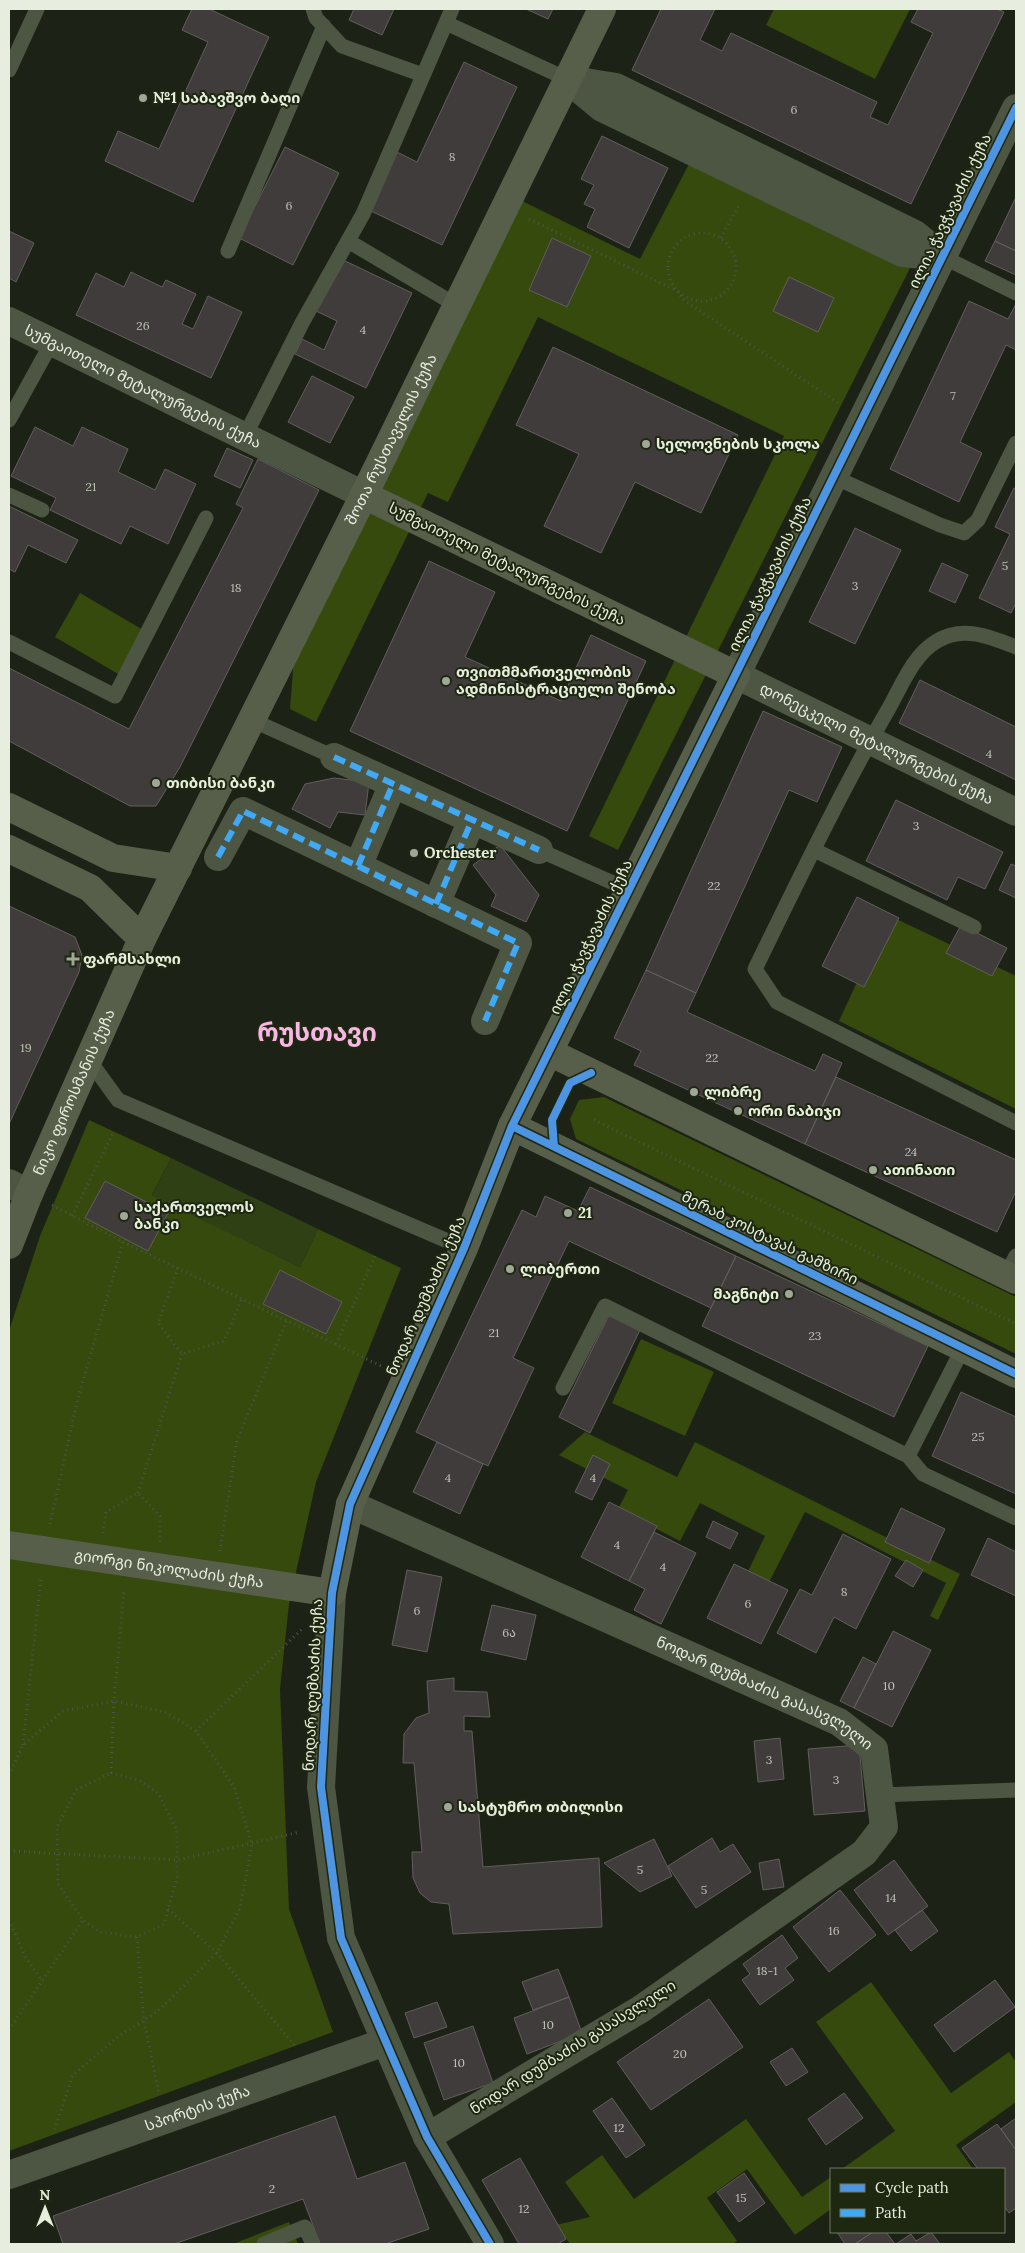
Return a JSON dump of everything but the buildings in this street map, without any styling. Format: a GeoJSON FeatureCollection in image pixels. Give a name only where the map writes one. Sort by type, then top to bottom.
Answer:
{"type":"FeatureCollection","features":[{"type":"Feature","properties":{"kind":"street","name":"შოთა რუსთაველის ქუჩა"},"geometry":{"type":"LineString","coordinates":[[178,868],[602,9]]}},
{"type":"Feature","properties":{"kind":"street"},"geometry":{"type":"LineString","coordinates":[[567,80],[616,87],[758,170],[915,234],[943,257]]}},
{"type":"Feature","properties":{"kind":"street","name":"ილია ჭავჭავაძის ქუჩა"},"geometry":{"type":"LineString","coordinates":[[512,1126],[1016,108]]}},
{"type":"Feature","properties":{"kind":"street","name":"სუმგაითელი მეტალურგების ქუჩა"},"geometry":{"type":"LineString","coordinates":[[9,321],[736,675]]}},
{"type":"Feature","properties":{"kind":"street","name":"დონეცკელი მეტალურგების ქუჩა"},"geometry":{"type":"LineString","coordinates":[[736,675],[1016,812]]}},
{"type":"Feature","properties":{"kind":"street"},"geometry":{"type":"LineString","coordinates":[[334,757],[539,850]]}},
{"type":"Feature","properties":{"kind":"street"},"geometry":{"type":"LineString","coordinates":[[358,866],[393,784]]}},
{"type":"Feature","properties":{"kind":"street"},"geometry":{"type":"LineString","coordinates":[[9,807],[112,858],[178,868]]}},
{"type":"Feature","properties":{"kind":"street"},"geometry":{"type":"LineString","coordinates":[[218,857],[243,811],[518,943],[485,1021]]}},
{"type":"Feature","properties":{"kind":"street"},"geometry":{"type":"LineString","coordinates":[[436,904],[472,820]]}},
{"type":"Feature","properties":{"kind":"street"},"geometry":{"type":"LineString","coordinates":[[9,849],[90,888],[142,939]]}},
{"type":"Feature","properties":{"kind":"street","name":"ნიკო ფიროსმანის ქუჩა"},"geometry":{"type":"LineString","coordinates":[[9,1245],[19,1188],[89,1060],[142,939],[178,868]]}},
{"type":"Feature","properties":{"kind":"street"},"geometry":{"type":"LineString","coordinates":[[549,1052],[1013,1270]]}},
{"type":"Feature","properties":{"kind":"street","name":"ნოდარ დუმბაძის ქუჩა"},"geometry":{"type":"LineString","coordinates":[[482,2242],[427,2137],[341,1938],[321,1787],[332,1597],[350,1504],[464,1248],[512,1126]]}},
{"type":"Feature","properties":{"kind":"street","name":"მერაბ კოსტავას გამზირი"},"geometry":{"type":"LineString","coordinates":[[512,1126],[1016,1374]]}},
{"type":"Feature","properties":{"kind":"street","name":"ნოდარ დუმბაძის გასასვლელი"},"geometry":{"type":"LineString","coordinates":[[350,1504],[839,1722],[874,1749],[884,1827],[864,1853],[641,2009],[427,2137]]}},
{"type":"Feature","properties":{"kind":"street","name":"გიორგი ნიკოლაძის ქუჩა"},"geometry":{"type":"LineString","coordinates":[[9,1545],[216,1576],[332,1597]]}},
{"type":"Feature","properties":{"kind":"street","name":"სპორტის ქუჩა"},"geometry":{"type":"LineString","coordinates":[[9,2175],[385,2042]]}},
{"type":"Feature","properties":{"kind":"lane"},"geometry":{"type":"LineString","coordinates":[[9,70],[36,9]]}},
{"type":"Feature","properties":{"kind":"lane"},"geometry":{"type":"LineString","coordinates":[[313,9],[316,18],[342,46],[423,75]]}},
{"type":"Feature","properties":{"kind":"lane"},"geometry":{"type":"LineString","coordinates":[[245,436],[302,323],[363,214],[452,9]]}},
{"type":"Feature","properties":{"kind":"lane"},"geometry":{"type":"LineString","coordinates":[[446,23],[567,80]]}},
{"type":"Feature","properties":{"kind":"lane"},"geometry":{"type":"LineString","coordinates":[[228,251],[324,26]]}},
{"type":"Feature","properties":{"kind":"lane"},"geometry":{"type":"LineString","coordinates":[[348,241],[456,305]]}},
{"type":"Feature","properties":{"kind":"lane"},"geometry":{"type":"LineString","coordinates":[[943,257],[1016,293]]}},
{"type":"Feature","properties":{"kind":"lane"},"geometry":{"type":"LineString","coordinates":[[9,420],[15,392],[52,342]]}},
{"type":"Feature","properties":{"kind":"lane"},"geometry":{"type":"LineString","coordinates":[[834,477],[940,526],[964,533],[978,520],[1016,442]]}},
{"type":"Feature","properties":{"kind":"lane"},"geometry":{"type":"LineString","coordinates":[[9,495],[42,510]]}},
{"type":"Feature","properties":{"kind":"lane"},"geometry":{"type":"LineString","coordinates":[[9,642],[115,696],[206,518]]}},
{"type":"Feature","properties":{"kind":"lane"},"geometry":{"type":"LineString","coordinates":[[1016,647],[988,636],[959,632],[937,640],[920,654],[870,741],[755,969],[767,990],[777,1002],[1016,1123]]}},
{"type":"Feature","properties":{"kind":"lane"},"geometry":{"type":"LineString","coordinates":[[252,720],[334,757]]}},
{"type":"Feature","properties":{"kind":"lane"},"geometry":{"type":"LineString","coordinates":[[539,850],[629,890]]}},
{"type":"Feature","properties":{"kind":"lane"},"geometry":{"type":"LineString","coordinates":[[814,850],[974,927]]}},
{"type":"Feature","properties":{"kind":"lane"},"geometry":{"type":"LineString","coordinates":[[89,1060],[118,1100],[464,1248]]}},
{"type":"Feature","properties":{"kind":"lane"},"geometry":{"type":"LineString","coordinates":[[563,1388],[605,1306],[908,1456],[923,1474],[1016,1518]]}},
{"type":"Feature","properties":{"kind":"lane"},"geometry":{"type":"LineString","coordinates":[[908,1456],[963,1348]]}},
{"type":"Feature","properties":{"kind":"lane"},"geometry":{"type":"LineString","coordinates":[[880,1795],[1016,1790]]}},
{"type":"Feature","properties":{"kind":"lane"},"geometry":{"type":"LineString","coordinates":[[264,2244],[305,2227],[312,2244]]}},
{"type":"Feature","properties":{"kind":"path"},"geometry":{"type":"LineString","coordinates":[[721,238],[758,170]]}},
{"type":"Feature","properties":{"kind":"path"},"geometry":{"type":"LineString","coordinates":[[503,207],[677,291],[687,298],[698,301],[709,301],[720,296],[729,289],[735,279],[737,267],[735,256],[721,238],[699,232],[688,235],[672,250],[668,260],[668,271],[671,282],[677,291],[685,301],[862,420]]}},
{"type":"Feature","properties":{"kind":"path"},"geometry":{"type":"LineString","coordinates":[[594,1120],[1016,1324]]}},
{"type":"Feature","properties":{"kind":"path"},"geometry":{"type":"LineString","coordinates":[[72,1216],[114,1131]]}},
{"type":"Feature","properties":{"kind":"path"},"geometry":{"type":"LineString","coordinates":[[19,1188],[123,1242],[405,1377]]}},
{"type":"Feature","properties":{"kind":"path"},"geometry":{"type":"LineString","coordinates":[[9,1775],[23,1745],[44,1550],[77,1402],[123,1242]]}},
{"type":"Feature","properties":{"kind":"path"},"geometry":{"type":"LineString","coordinates":[[336,1344],[375,1256]]}},
{"type":"Feature","properties":{"kind":"path"},"geometry":{"type":"LineString","coordinates":[[178,1268],[158,1323],[182,1354]]}},
{"type":"Feature","properties":{"kind":"path"},"geometry":{"type":"LineString","coordinates":[[182,1354],[224,1341],[242,1298]]}},
{"type":"Feature","properties":{"kind":"path"},"geometry":{"type":"LineString","coordinates":[[216,1576],[237,1440],[287,1320]]}},
{"type":"Feature","properties":{"kind":"path"},"geometry":{"type":"LineString","coordinates":[[111,1773],[114,1700],[114,1560],[106,1512],[138,1493],[182,1354]]}},
{"type":"Feature","properties":{"kind":"path"},"geometry":{"type":"LineString","coordinates":[[138,1493],[160,1516],[160,1568]]}},
{"type":"Feature","properties":{"kind":"path"},"geometry":{"type":"LineString","coordinates":[[196,1730],[332,1597]]}},
{"type":"Feature","properties":{"kind":"path"},"geometry":{"type":"LineString","coordinates":[[23,1745],[63,1711],[114,1700],[165,1712],[196,1730],[234,1787],[252,1844],[240,1908],[217,1953],[157,2012],[119,2036],[73,2074],[44,2162]]}},
{"type":"Feature","properties":{"kind":"path"},"geometry":{"type":"LineString","coordinates":[[111,1773],[139,1780],[158,1793],[177,1830],[177,1877],[164,1924],[137,1937],[100,1932],[83,1920],[58,1884],[57,1827],[76,1790],[111,1773]]}},
{"type":"Feature","properties":{"kind":"path"},"geometry":{"type":"LineString","coordinates":[[9,1851],[177,1860],[326,1826]]}},
{"type":"Feature","properties":{"kind":"path"},"geometry":{"type":"LineString","coordinates":[[168,1908],[217,1953],[313,2068]]}},
{"type":"Feature","properties":{"kind":"path"},"geometry":{"type":"LineString","coordinates":[[9,1920],[25,1956],[42,1981]]}},
{"type":"Feature","properties":{"kind":"path"},"geometry":{"type":"LineString","coordinates":[[9,2030],[83,1920]]}},
{"type":"Feature","properties":{"kind":"path"},"geometry":{"type":"LineString","coordinates":[[137,1937],[144,2021],[164,2120]]}},
{"type":"Feature","properties":{"kind":"shaded area"},"geometry":{"type":"Polygon","coordinates":[[[774,9],[910,9],[875,79],[766,25],[774,9]]]}},
{"type":"Feature","properties":{"kind":"shaded area"},"geometry":{"type":"Polygon","coordinates":[[[692,158],[910,268],[618,850],[589,836],[784,436],[538,317],[448,502],[428,493],[316,722],[290,709],[294,657],[518,199],[640,259],[692,158]]]}},
{"type":"Feature","properties":{"kind":"shaded area"},"geometry":{"type":"Polygon","coordinates":[[[80,593],[145,631],[120,675],[55,637],[80,593]]]}},
{"type":"Feature","properties":{"kind":"shaded area"},"geometry":{"type":"Polygon","coordinates":[[[888,915],[1016,976],[1016,1109],[839,1021],[888,915]]]}},
{"type":"Feature","properties":{"kind":"shaded area"},"geometry":{"type":"Polygon","coordinates":[[[604,1097],[1016,1297],[1016,1354],[576,1139],[570,1119],[579,1100],[604,1097]]]}},
{"type":"Feature","properties":{"kind":"shaded area"},"geometry":{"type":"Polygon","coordinates":[[[89,1120],[171,1158],[152,1195],[300,1267],[318,1229],[401,1268],[316,1482],[289,1604],[280,1689],[289,1909],[333,2032],[9,2151],[9,1331],[40,1236],[89,1120]]]}},
{"type":"Feature","properties":{"kind":"shaded area"},"geometry":{"type":"Polygon","coordinates":[[[171,1158],[318,1229],[300,1267],[152,1196],[171,1158]]]}},
{"type":"Feature","properties":{"kind":"shaded area"},"geometry":{"type":"Polygon","coordinates":[[[641,1339],[714,1372],[685,1436],[612,1403],[641,1339]]]}},
{"type":"Feature","properties":{"kind":"shaded area"},"geometry":{"type":"Polygon","coordinates":[[[585,1432],[677,1477],[695,1442],[960,1574],[938,1620],[930,1616],[946,1583],[805,1512],[763,1594],[742,1584],[765,1536],[700,1503],[680,1541],[618,1509],[628,1490],[559,1455],[585,1432]]]}},
{"type":"Feature","properties":{"kind":"shaded area"},"geometry":{"type":"Polygon","coordinates":[[[871,1982],[951,2093],[1009,2052],[1016,2062],[1016,2102],[956,2145],[972,2168],[843,2168],[895,2131],[816,2022],[871,1982]]]}},
{"type":"Feature","properties":{"kind":"shaded area"},"geometry":{"type":"Polygon","coordinates":[[[746,2119],[802,2197],[830,2178],[830,2210],[795,2235],[747,2169],[707,2198],[737,2241],[733,2244],[570,2244],[556,2225],[590,2217],[565,2182],[602,2155],[634,2199],[746,2119]]]}},
{"type":"Feature","properties":{"kind":"shaded area"},"geometry":{"type":"Polygon","coordinates":[[[289,2222],[298,2244],[233,2244],[289,2222]]]}},
{"type":"Feature","properties":{"kind":"marked path"},"geometry":{"type":"LineString","coordinates":[[334,757],[539,850]]}},
{"type":"Feature","properties":{"kind":"marked path"},"geometry":{"type":"LineString","coordinates":[[358,866],[393,784]]}},
{"type":"Feature","properties":{"kind":"marked path"},"geometry":{"type":"LineString","coordinates":[[218,857],[243,811],[518,943],[485,1021]]}},
{"type":"Feature","properties":{"kind":"marked path"},"geometry":{"type":"LineString","coordinates":[[436,904],[472,820]]}},
{"type":"Feature","properties":{"kind":"cycle path"},"geometry":{"type":"LineString","coordinates":[[490,2244],[427,2137],[341,1938],[321,1787],[332,1593],[350,1504],[464,1248],[512,1126],[1016,108]]}},
{"type":"Feature","properties":{"kind":"cycle path"},"geometry":{"type":"LineString","coordinates":[[554,1146],[552,1120],[570,1083],[591,1073]]}},
{"type":"Feature","properties":{"kind":"cycle path"},"geometry":{"type":"LineString","coordinates":[[512,1126],[1016,1374]]}},
{"type":"Feature","properties":{"kind":"place","name":"№1 საბავშვო ბაღი"},"geometry":{"type":"Point","coordinates":[143,98]}},
{"type":"Feature","properties":{"kind":"place","name":"სელოვნების სკოლა"},"geometry":{"type":"Point","coordinates":[646,444]}},
{"type":"Feature","properties":{"kind":"place","name":"თვითმმართველობის ადმინისტრაციული შენობა"},"geometry":{"type":"Point","coordinates":[446,681]}},
{"type":"Feature","properties":{"kind":"place","name":"თიბისი ბანკი"},"geometry":{"type":"Point","coordinates":[156,783]}},
{"type":"Feature","properties":{"kind":"place","name":"Orchester"},"geometry":{"type":"Point","coordinates":[414,853]}},
{"type":"Feature","properties":{"kind":"place","name":"ფარმსახლი"},"geometry":{"type":"Point","coordinates":[73,959]}},
{"type":"Feature","properties":{"kind":"place","name":"ლიბრე"},"geometry":{"type":"Point","coordinates":[694,1092]}},
{"type":"Feature","properties":{"kind":"place","name":"ორი ნაბიჯი"},"geometry":{"type":"Point","coordinates":[738,1111]}},
{"type":"Feature","properties":{"kind":"place","name":"ათინათი"},"geometry":{"type":"Point","coordinates":[873,1170]}},
{"type":"Feature","properties":{"kind":"place","name":"21"},"geometry":{"type":"Point","coordinates":[568,1213]}},
{"type":"Feature","properties":{"kind":"place","name":"საქართველოს ბანკი"},"geometry":{"type":"Point","coordinates":[124,1216]}},
{"type":"Feature","properties":{"kind":"place","name":"ლიბერთი"},"geometry":{"type":"Point","coordinates":[510,1269]}},
{"type":"Feature","properties":{"kind":"place","name":"მაგნიტი"},"geometry":{"type":"Point","coordinates":[789,1294]}},
{"type":"Feature","properties":{"kind":"place","name":"სასტუმრო თბილისი"},"geometry":{"type":"Point","coordinates":[448,1807]}},
{"type":"Feature","properties":{"kind":"district","name":"რუსთავი"},"geometry":{"type":"Point","coordinates":[317,1032]}}]}
